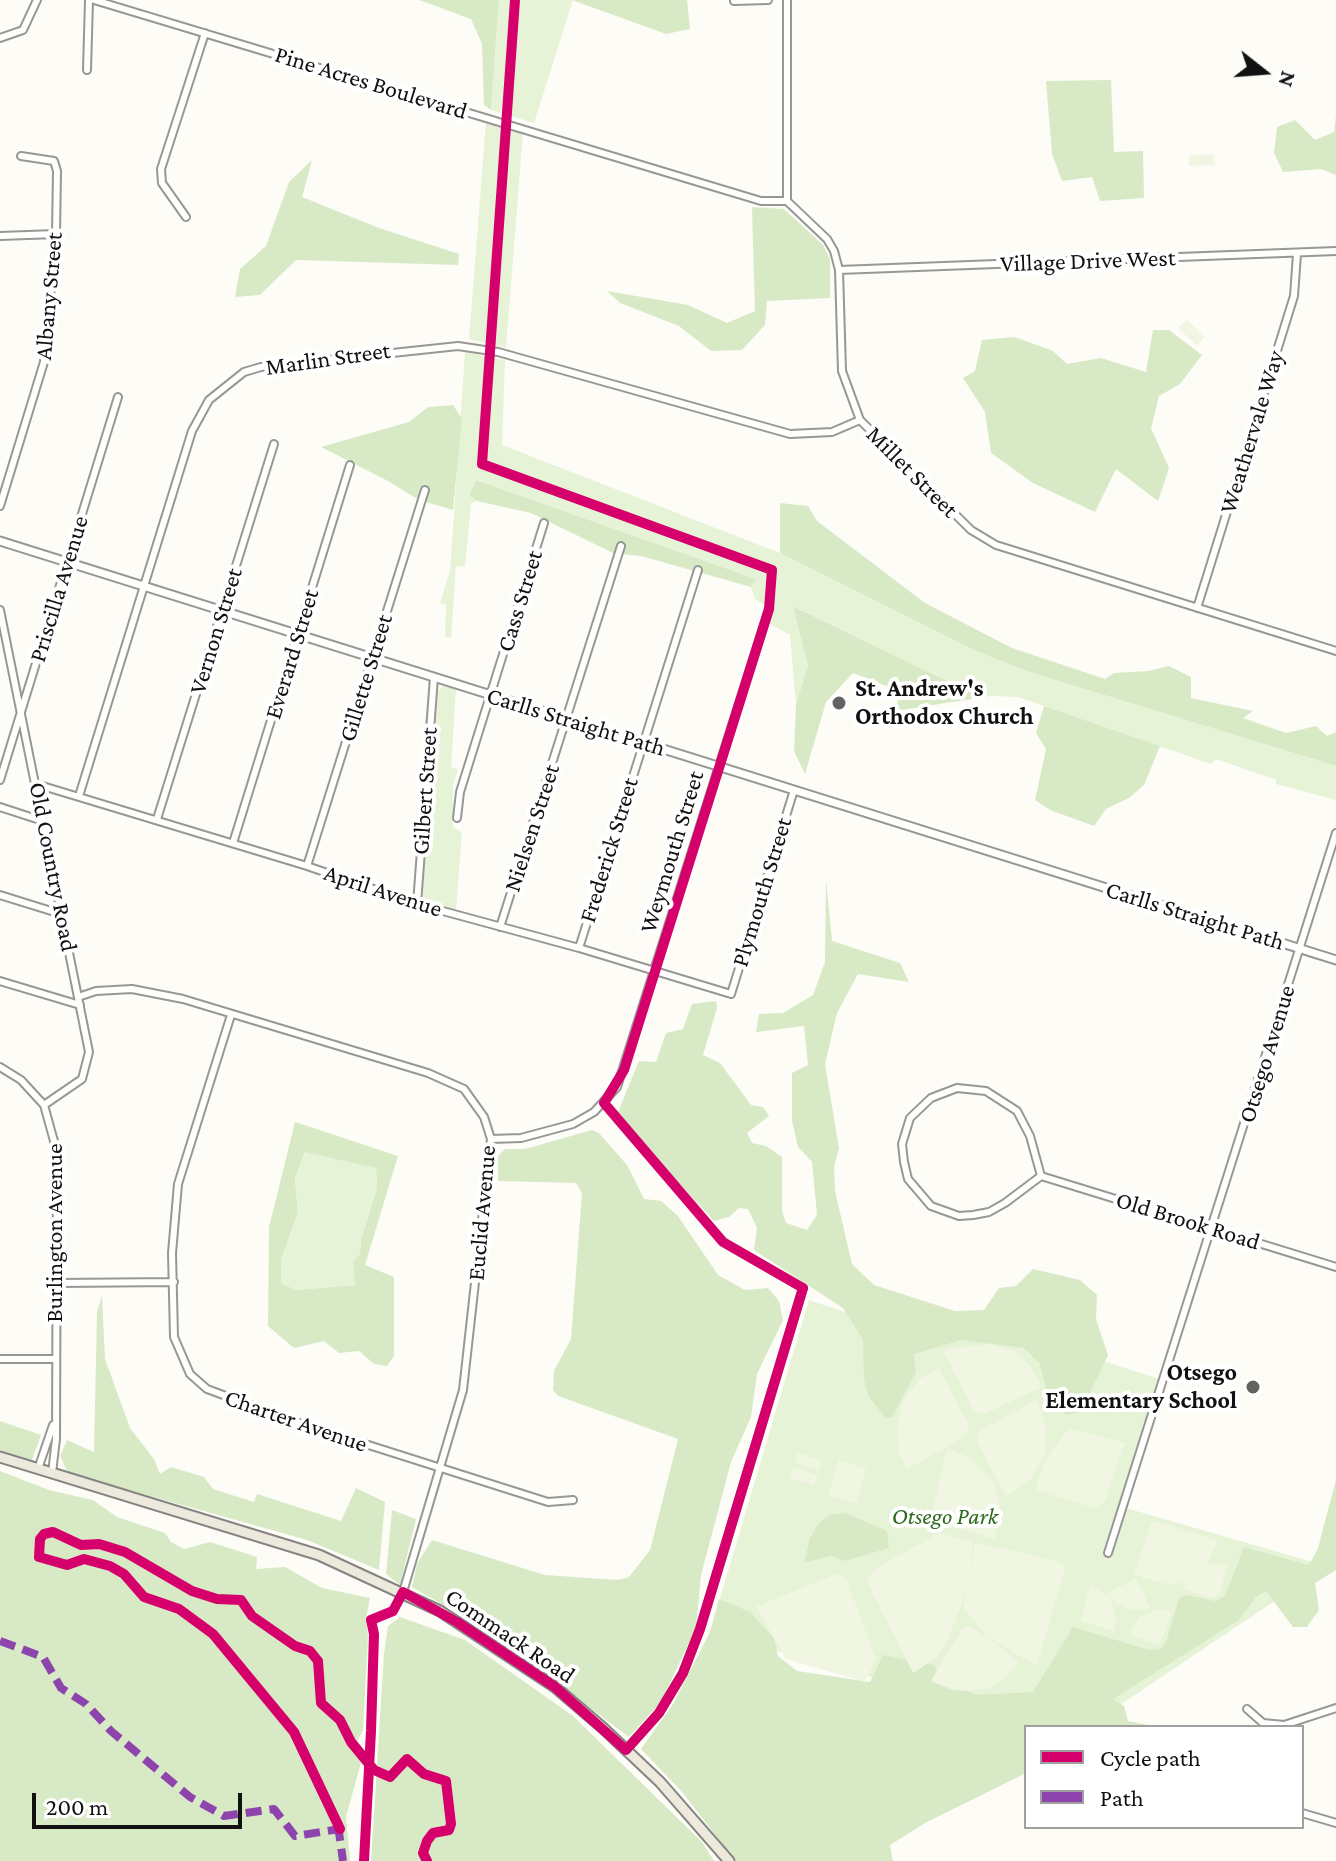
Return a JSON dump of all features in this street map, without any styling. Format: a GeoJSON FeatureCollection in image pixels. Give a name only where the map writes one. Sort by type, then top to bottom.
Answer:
{"type":"FeatureCollection","features":[{"type":"Feature","properties":{"kind":"main road","name":"Commack Road"},"geometry":{"type":"LineString","coordinates":[[0,1457],[319,1555],[403,1592],[467,1628],[555,1687],[685,1808],[729,1861]]}},
{"type":"Feature","properties":{"kind":"street"},"geometry":{"type":"LineString","coordinates":[[0,38],[23,30],[37,0]]}},
{"type":"Feature","properties":{"kind":"street"},"geometry":{"type":"LineString","coordinates":[[87,70],[92,0]]}},
{"type":"Feature","properties":{"kind":"street","name":"Pine Acres Boulevard"},"geometry":{"type":"LineString","coordinates":[[92,0],[761,201],[787,201]]}},
{"type":"Feature","properties":{"kind":"street"},"geometry":{"type":"LineString","coordinates":[[734,1],[768,0]]}},
{"type":"Feature","properties":{"kind":"street"},"geometry":{"type":"LineString","coordinates":[[787,0],[787,201]]}},
{"type":"Feature","properties":{"kind":"street"},"geometry":{"type":"LineString","coordinates":[[186,217],[162,183],[161,169],[205,33]]}},
{"type":"Feature","properties":{"kind":"street","name":"Albany Street"},"geometry":{"type":"LineString","coordinates":[[0,506],[44,362],[56,234],[57,171],[54,161],[21,156]]}},
{"type":"Feature","properties":{"kind":"street","name":"Millet Street"},"geometry":{"type":"LineString","coordinates":[[787,201],[827,239],[839,270],[842,371],[860,420],[971,530],[996,545],[1336,651]]}},
{"type":"Feature","properties":{"kind":"street"},"geometry":{"type":"LineString","coordinates":[[0,236],[56,234]]}},
{"type":"Feature","properties":{"kind":"street","name":"Village Drive West"},"geometry":{"type":"LineString","coordinates":[[839,270],[1336,251]]}},
{"type":"Feature","properties":{"kind":"street","name":"Weathervale Way"},"geometry":{"type":"LineString","coordinates":[[1197,608],[1290,309],[1298,272],[1297,254]]}},
{"type":"Feature","properties":{"kind":"street","name":"Marlin Street"},"geometry":{"type":"LineString","coordinates":[[79,796],[201,413],[209,400],[230,380],[261,367],[458,346],[498,352],[790,434],[832,432],[860,420]]}},
{"type":"Feature","properties":{"kind":"street","name":"Priscilla Avenue"},"geometry":{"type":"LineString","coordinates":[[0,780],[118,397]]}},
{"type":"Feature","properties":{"kind":"street","name":"Vernon Street"},"geometry":{"type":"LineString","coordinates":[[157,819],[274,444]]}},
{"type":"Feature","properties":{"kind":"street","name":"Everard Street"},"geometry":{"type":"LineString","coordinates":[[233,843],[350,465]]}},
{"type":"Feature","properties":{"kind":"street","name":"Gillette Street"},"geometry":{"type":"LineString","coordinates":[[307,866],[425,490]]}},
{"type":"Feature","properties":{"kind":"street","name":"Cass Street"},"geometry":{"type":"LineString","coordinates":[[457,818],[460,792],[544,523]]}},
{"type":"Feature","properties":{"kind":"street","name":"Carlls Straight Path"},"geometry":{"type":"LineString","coordinates":[[0,541],[1336,960]]}},
{"type":"Feature","properties":{"kind":"street","name":"Nielsen Street"},"geometry":{"type":"LineString","coordinates":[[500,927],[621,546]]}},
{"type":"Feature","properties":{"kind":"street","name":"Frederick Street"},"geometry":{"type":"LineString","coordinates":[[579,948],[698,570]]}},
{"type":"Feature","properties":{"kind":"street","name":"Weymouth Street"},"geometry":{"type":"LineString","coordinates":[[491,1139],[521,1138],[573,1124],[607,1100],[624,1070],[769,609]]}},
{"type":"Feature","properties":{"kind":"street","name":"Old Country Road"},"geometry":{"type":"LineString","coordinates":[[0,610],[89,1052],[88,1066],[82,1079],[44,1105]]}},
{"type":"Feature","properties":{"kind":"street","name":"Gilbert Street"},"geometry":{"type":"LineString","coordinates":[[417,904],[434,677]]}},
{"type":"Feature","properties":{"kind":"street","name":"April Avenue"},"geometry":{"type":"LineString","coordinates":[[36,784],[307,866],[417,904],[731,994]]}},
{"type":"Feature","properties":{"kind":"street","name":"Plymouth Street"},"geometry":{"type":"LineString","coordinates":[[731,994],[794,790]]}},
{"type":"Feature","properties":{"kind":"street"},"geometry":{"type":"LineString","coordinates":[[0,807],[43,821]]}},
{"type":"Feature","properties":{"kind":"street","name":"Otsego Avenue"},"geometry":{"type":"LineString","coordinates":[[1108,1553],[1336,833]]}},
{"type":"Feature","properties":{"kind":"street"},"geometry":{"type":"LineString","coordinates":[[0,895],[61,914]]}},
{"type":"Feature","properties":{"kind":"street"},"geometry":{"type":"LineString","coordinates":[[0,981],[80,1005]]}},
{"type":"Feature","properties":{"kind":"street","name":"Euclid Avenue"},"geometry":{"type":"LineString","coordinates":[[78,997],[111,989],[153,991],[448,1081],[464,1089],[475,1102],[491,1139],[467,1365],[442,1469],[403,1592]]}},
{"type":"Feature","properties":{"kind":"street","name":"Charter Avenue"},"geometry":{"type":"LineString","coordinates":[[231,1015],[178,1184],[174,1337],[180,1358],[207,1389],[231,1401],[548,1502],[573,1500]]}},
{"type":"Feature","properties":{"kind":"street","name":"Burlington Avenue"},"geometry":{"type":"LineString","coordinates":[[0,1067],[21,1080],[44,1105],[57,1152],[56,1439],[52,1473]]}},
{"type":"Feature","properties":{"kind":"street"},"geometry":{"type":"LineString","coordinates":[[957,1088],[986,1091],[1017,1111],[1030,1136],[1041,1176],[989,1212],[959,1216],[947,1213],[931,1206],[908,1179],[902,1144],[904,1132],[920,1108],[943,1092],[957,1088]]}},
{"type":"Feature","properties":{"kind":"street","name":"Old Brook Road"},"geometry":{"type":"LineString","coordinates":[[1041,1176],[1336,1267]]}},
{"type":"Feature","properties":{"kind":"street"},"geometry":{"type":"LineString","coordinates":[[58,1283],[174,1282]]}},
{"type":"Feature","properties":{"kind":"street"},"geometry":{"type":"LineString","coordinates":[[626,1750],[659,1713],[683,1673],[700,1629],[803,1288]]}},
{"type":"Feature","properties":{"kind":"street"},"geometry":{"type":"LineString","coordinates":[[0,1359],[54,1359]]}},
{"type":"Feature","properties":{"kind":"street","name":"Burlington Avenue"},"geometry":{"type":"LineString","coordinates":[[38,1469],[54,1422]]}},
{"type":"Feature","properties":{"kind":"street"},"geometry":{"type":"LineString","coordinates":[[1247,1709],[1263,1723],[1284,1725],[1336,1708]]}},
{"type":"Feature","properties":{"kind":"street"},"geometry":{"type":"LineString","coordinates":[[1304,1814],[1336,1823]]}},
{"type":"Feature","properties":{"kind":"green space"},"geometry":{"type":"Polygon","coordinates":[[[419,0],[499,0],[491,110],[484,105],[482,44],[471,19],[419,0]]]}},
{"type":"Feature","properties":{"kind":"green space"},"geometry":{"type":"Polygon","coordinates":[[[499,0],[573,0],[534,123],[491,110],[499,0]]]}},
{"type":"Feature","properties":{"kind":"green space"},"geometry":{"type":"Polygon","coordinates":[[[572,0],[687,0],[690,29],[666,34],[572,0]]]}},
{"type":"Feature","properties":{"kind":"green space"},"geometry":{"type":"Polygon","coordinates":[[[1111,80],[1114,152],[1143,151],[1144,198],[1100,201],[1092,177],[1062,181],[1052,154],[1046,81],[1111,80]]]}},
{"type":"Feature","properties":{"kind":"green space"},"geometry":{"type":"Polygon","coordinates":[[[1336,116],[1336,175],[1321,169],[1283,172],[1274,153],[1277,127],[1295,120],[1315,140],[1334,132],[1336,116]]]}},
{"type":"Feature","properties":{"kind":"green space"},"geometry":{"type":"Polygon","coordinates":[[[486,122],[523,132],[506,348],[469,339],[486,122]]]}},
{"type":"Feature","properties":{"kind":"green space"},"geometry":{"type":"Polygon","coordinates":[[[1214,154],[1215,165],[1189,166],[1189,155],[1214,154]]]}},
{"type":"Feature","properties":{"kind":"green space"},"geometry":{"type":"Polygon","coordinates":[[[312,160],[302,197],[379,228],[459,254],[458,265],[296,260],[260,295],[235,297],[240,269],[266,246],[289,182],[312,160]]]}},
{"type":"Feature","properties":{"kind":"green space"},"geometry":{"type":"Polygon","coordinates":[[[752,207],[784,209],[823,245],[830,259],[830,298],[767,301],[765,325],[742,350],[711,351],[679,326],[620,303],[607,291],[688,305],[727,323],[755,311],[752,207]]]}},
{"type":"Feature","properties":{"kind":"green space"},"geometry":{"type":"Polygon","coordinates":[[[1187,320],[1205,337],[1197,346],[1178,328],[1187,320]]]}},
{"type":"Feature","properties":{"kind":"green space"},"geometry":{"type":"Polygon","coordinates":[[[1153,330],[1169,330],[1202,355],[1180,384],[1159,396],[1151,428],[1169,468],[1158,501],[1116,469],[1095,512],[1033,483],[991,453],[985,412],[963,378],[975,371],[982,340],[1015,337],[1053,351],[1067,364],[1101,358],[1146,372],[1153,330]]]}},
{"type":"Feature","properties":{"kind":"green space"},"geometry":{"type":"Polygon","coordinates":[[[465,352],[505,360],[502,445],[780,553],[980,653],[1026,671],[1336,766],[1336,800],[1276,784],[1276,780],[1216,759],[1211,764],[1018,697],[990,696],[943,679],[794,606],[808,667],[796,705],[790,635],[770,624],[772,609],[755,599],[751,587],[756,579],[476,480],[469,495],[477,501],[471,503],[465,567],[456,566],[451,638],[445,637],[446,605],[440,603],[450,571],[465,352]]]}},
{"type":"Feature","properties":{"kind":"green space"},"geometry":{"type":"Polygon","coordinates":[[[453,405],[462,419],[453,510],[419,500],[321,447],[409,422],[428,407],[453,405]]]}},
{"type":"Feature","properties":{"kind":"green space"},"geometry":{"type":"Polygon","coordinates":[[[476,480],[756,579],[751,587],[641,556],[613,553],[531,513],[477,501],[469,495],[476,480]]]}},
{"type":"Feature","properties":{"kind":"green space"},"geometry":{"type":"Polygon","coordinates":[[[780,503],[808,506],[817,521],[925,603],[1012,648],[1105,679],[1114,673],[1169,666],[1191,677],[1191,698],[1253,711],[1243,718],[1286,733],[1316,726],[1327,736],[1336,732],[1336,766],[1026,671],[978,652],[780,553],[780,503]]]}},
{"type":"Feature","properties":{"kind":"green space"},"geometry":{"type":"Polygon","coordinates":[[[793,606],[943,679],[990,696],[896,711],[899,691],[853,673],[826,702],[805,774],[794,751],[796,705],[808,666],[793,606]]]}},
{"type":"Feature","properties":{"kind":"green space"},"geometry":{"type":"Polygon","coordinates":[[[443,686],[456,689],[451,767],[458,769],[453,786],[453,827],[462,833],[456,910],[422,899],[438,691],[443,686]]]}},
{"type":"Feature","properties":{"kind":"green space"},"geometry":{"type":"Polygon","coordinates":[[[1044,706],[1160,746],[1144,785],[1129,798],[1106,809],[1094,826],[1050,810],[1035,800],[1046,749],[1036,733],[1044,706]]]}},
{"type":"Feature","properties":{"kind":"green space"},"geometry":{"type":"Polygon","coordinates":[[[826,880],[832,941],[900,963],[909,982],[858,974],[837,1013],[825,1064],[839,1148],[834,1167],[835,1191],[852,1264],[874,1285],[955,1311],[984,1310],[999,1288],[1016,1286],[1033,1269],[1080,1280],[1097,1295],[1096,1319],[1108,1355],[1081,1412],[1067,1415],[1049,1401],[1040,1364],[1024,1348],[961,1340],[914,1354],[916,1372],[892,1417],[885,1417],[869,1397],[864,1379],[863,1340],[843,1308],[754,1250],[757,1228],[748,1209],[739,1208],[729,1217],[714,1221],[629,1129],[618,1112],[639,1061],[656,1062],[666,1033],[683,1029],[692,1004],[716,1001],[717,1008],[703,1055],[720,1063],[751,1105],[763,1107],[769,1116],[747,1133],[752,1143],[766,1146],[782,1157],[782,1211],[786,1223],[807,1230],[817,1215],[812,1162],[798,1147],[792,1121],[792,1073],[808,1065],[804,1026],[756,1032],[759,1014],[783,1013],[813,995],[825,962],[826,880]]]}},
{"type":"Feature","properties":{"kind":"green space"},"geometry":{"type":"Polygon","coordinates":[[[295,1122],[398,1156],[365,1265],[394,1277],[394,1356],[387,1366],[374,1364],[359,1351],[339,1353],[324,1341],[294,1348],[268,1326],[269,1227],[295,1122]],[[305,1152],[295,1179],[298,1212],[281,1260],[281,1283],[296,1290],[355,1285],[353,1262],[360,1254],[361,1240],[377,1188],[376,1168],[305,1152]]]}},
{"type":"Feature","properties":{"kind":"green space"},"geometry":{"type":"Polygon","coordinates":[[[592,1130],[599,1133],[627,1165],[644,1199],[661,1201],[678,1216],[718,1275],[745,1290],[768,1288],[779,1301],[783,1320],[757,1374],[751,1417],[731,1462],[701,1575],[696,1628],[661,1702],[629,1737],[478,1625],[412,1587],[417,1564],[432,1540],[545,1575],[618,1580],[629,1577],[650,1550],[678,1439],[558,1396],[553,1390],[554,1371],[571,1339],[582,1193],[576,1183],[498,1181],[498,1156],[505,1149],[525,1149],[592,1130]]]}},
{"type":"Feature","properties":{"kind":"green space"},"geometry":{"type":"Polygon","coordinates":[[[306,1151],[376,1168],[377,1188],[361,1240],[360,1255],[353,1262],[355,1285],[296,1290],[281,1283],[281,1260],[298,1212],[295,1179],[306,1151]]]}},
{"type":"Feature","properties":{"kind":"green space"},"geometry":{"type":"Polygon","coordinates":[[[102,1296],[105,1359],[130,1428],[154,1459],[160,1474],[171,1467],[204,1477],[213,1489],[254,1502],[257,1494],[341,1521],[356,1488],[385,1502],[379,1570],[307,1540],[68,1473],[60,1456],[67,1440],[94,1452],[97,1312],[102,1296]]]}},
{"type":"Feature","properties":{"kind":"green space","name":"Otsego Park"},"geometry":{"type":"Polygon","coordinates":[[[809,1300],[935,1343],[993,1325],[1159,1379],[1119,1506],[1327,1566],[1090,1725],[1078,1725],[885,1681],[710,1632],[809,1300]]]}},
{"type":"Feature","properties":{"kind":"green space"},"geometry":{"type":"Polygon","coordinates":[[[989,1344],[1016,1351],[1032,1368],[1042,1387],[984,1414],[974,1411],[943,1350],[989,1344]]]}},
{"type":"Feature","properties":{"kind":"green space"},"geometry":{"type":"Polygon","coordinates":[[[939,1368],[969,1426],[965,1437],[907,1469],[899,1453],[897,1429],[903,1401],[919,1379],[939,1368]]]}},
{"type":"Feature","properties":{"kind":"green space"},"geometry":{"type":"Polygon","coordinates":[[[1037,1400],[1046,1425],[1045,1456],[1029,1481],[1006,1497],[976,1439],[979,1431],[1037,1400]]]}},
{"type":"Feature","properties":{"kind":"green space"},"geometry":{"type":"Polygon","coordinates":[[[0,1421],[41,1435],[32,1460],[0,1450],[0,1421]]]}},
{"type":"Feature","properties":{"kind":"green space"},"geometry":{"type":"Polygon","coordinates":[[[1069,1428],[1125,1443],[1105,1502],[1095,1508],[1035,1490],[1047,1457],[1069,1428]]]}},
{"type":"Feature","properties":{"kind":"green space"},"geometry":{"type":"Polygon","coordinates":[[[947,1449],[969,1457],[994,1483],[1001,1507],[994,1539],[940,1522],[932,1512],[947,1449]]]}},
{"type":"Feature","properties":{"kind":"green space"},"geometry":{"type":"Polygon","coordinates":[[[798,1453],[822,1460],[819,1471],[795,1463],[798,1453]]]}},
{"type":"Feature","properties":{"kind":"green space"},"geometry":{"type":"Polygon","coordinates":[[[839,1460],[866,1469],[856,1504],[828,1495],[839,1460]]]}},
{"type":"Feature","properties":{"kind":"green space"},"geometry":{"type":"Polygon","coordinates":[[[793,1467],[818,1475],[814,1485],[790,1478],[793,1467]]]}},
{"type":"Feature","properties":{"kind":"green space"},"geometry":{"type":"Polygon","coordinates":[[[0,1471],[49,1490],[93,1500],[117,1517],[165,1533],[171,1542],[184,1549],[210,1542],[257,1557],[256,1569],[285,1567],[322,1588],[370,1598],[366,1619],[368,1637],[363,1730],[357,1742],[362,1759],[346,1817],[350,1861],[0,1861],[0,1471]]]}},
{"type":"Feature","properties":{"kind":"green space"},"geometry":{"type":"Polygon","coordinates":[[[1336,1480],[1336,1570],[1315,1583],[1319,1610],[1307,1627],[1293,1627],[1266,1591],[1256,1597],[1239,1620],[1113,1699],[1124,1706],[1128,1721],[1148,1725],[1024,1725],[1024,1774],[925,1823],[890,1845],[893,1861],[735,1861],[683,1793],[641,1749],[673,1704],[710,1632],[719,1599],[750,1612],[774,1638],[778,1656],[797,1671],[870,1682],[883,1655],[934,1665],[940,1679],[976,1695],[1033,1692],[1073,1627],[1149,1650],[1160,1649],[1166,1643],[1179,1598],[1187,1595],[1215,1601],[1225,1596],[1244,1547],[1309,1565],[1318,1548],[1336,1480]]]}},
{"type":"Feature","properties":{"kind":"green space"},"geometry":{"type":"Polygon","coordinates":[[[392,1510],[416,1519],[400,1585],[386,1574],[392,1510]]]}},
{"type":"Feature","properties":{"kind":"green space"},"geometry":{"type":"Polygon","coordinates":[[[845,1513],[887,1531],[889,1548],[845,1561],[831,1556],[804,1563],[810,1538],[818,1524],[829,1515],[845,1513]]]}},
{"type":"Feature","properties":{"kind":"green space"},"geometry":{"type":"Polygon","coordinates":[[[1156,1521],[1218,1541],[1207,1563],[1228,1565],[1219,1594],[1211,1598],[1183,1589],[1186,1582],[1171,1585],[1134,1575],[1151,1523],[1156,1521]]]}},
{"type":"Feature","properties":{"kind":"green space"},"geometry":{"type":"Polygon","coordinates":[[[940,1533],[972,1542],[971,1574],[974,1543],[1063,1564],[1065,1569],[1037,1666],[989,1638],[1018,1662],[1006,1677],[990,1688],[970,1691],[953,1690],[931,1681],[963,1627],[968,1626],[988,1637],[963,1608],[968,1588],[948,1639],[936,1658],[913,1673],[867,1582],[874,1569],[940,1533]]]}},
{"type":"Feature","properties":{"kind":"green space"},"geometry":{"type":"Polygon","coordinates":[[[836,1574],[846,1578],[876,1659],[865,1682],[786,1659],[756,1607],[836,1574]]]}},
{"type":"Feature","properties":{"kind":"green space"},"geometry":{"type":"Polygon","coordinates":[[[1136,1578],[1151,1609],[1127,1610],[1111,1599],[1116,1620],[1114,1631],[1081,1621],[1090,1585],[1106,1594],[1136,1578]]]}},
{"type":"Feature","properties":{"kind":"green space"},"geometry":{"type":"Polygon","coordinates":[[[1158,1609],[1172,1611],[1160,1645],[1129,1635],[1139,1617],[1158,1609]]]}},
{"type":"Feature","properties":{"kind":"green space"},"geometry":{"type":"Polygon","coordinates":[[[400,1617],[465,1640],[573,1716],[702,1842],[714,1861],[371,1861],[384,1654],[388,1626],[400,1617]]]}},
{"type":"Feature","properties":{"kind":"marked path"},"geometry":{"type":"LineString","coordinates":[[0,1641],[43,1657],[61,1688],[86,1704],[111,1731],[190,1797],[224,1816],[274,1809],[295,1836],[340,1829]]}},
{"type":"Feature","properties":{"kind":"marked path"},"geometry":{"type":"LineString","coordinates":[[338,1825],[343,1861]]}},
{"type":"Feature","properties":{"kind":"cycle path"},"geometry":{"type":"LineString","coordinates":[[364,1861],[374,1634],[371,1620],[393,1611],[403,1592],[457,1622],[555,1687],[626,1750],[659,1713],[683,1673],[700,1629],[803,1288],[723,1242],[604,1103],[624,1070],[769,609],[772,570],[482,464],[515,0]]}},
{"type":"Feature","properties":{"kind":"cycle path"},"geometry":{"type":"LineString","coordinates":[[340,1829],[294,1732],[213,1634],[179,1609],[144,1597],[124,1574],[110,1566],[84,1559],[67,1565],[39,1557],[40,1539],[44,1534],[53,1532],[81,1545],[99,1544],[125,1552],[192,1591],[217,1599],[241,1600],[252,1616],[295,1646],[310,1651],[318,1661],[321,1703],[340,1720],[351,1742],[374,1770],[390,1777],[407,1759],[424,1774],[446,1781],[451,1824],[449,1830],[433,1833],[427,1841],[423,1853],[427,1861]]}},
{"type":"Feature","properties":{"kind":"place","name":"St. Andrew's Orthodox Church"},"geometry":{"type":"Point","coordinates":[839,703]}},
{"type":"Feature","properties":{"kind":"place","name":"Otsego Elementary School"},"geometry":{"type":"Point","coordinates":[1253,1387]}}]}
